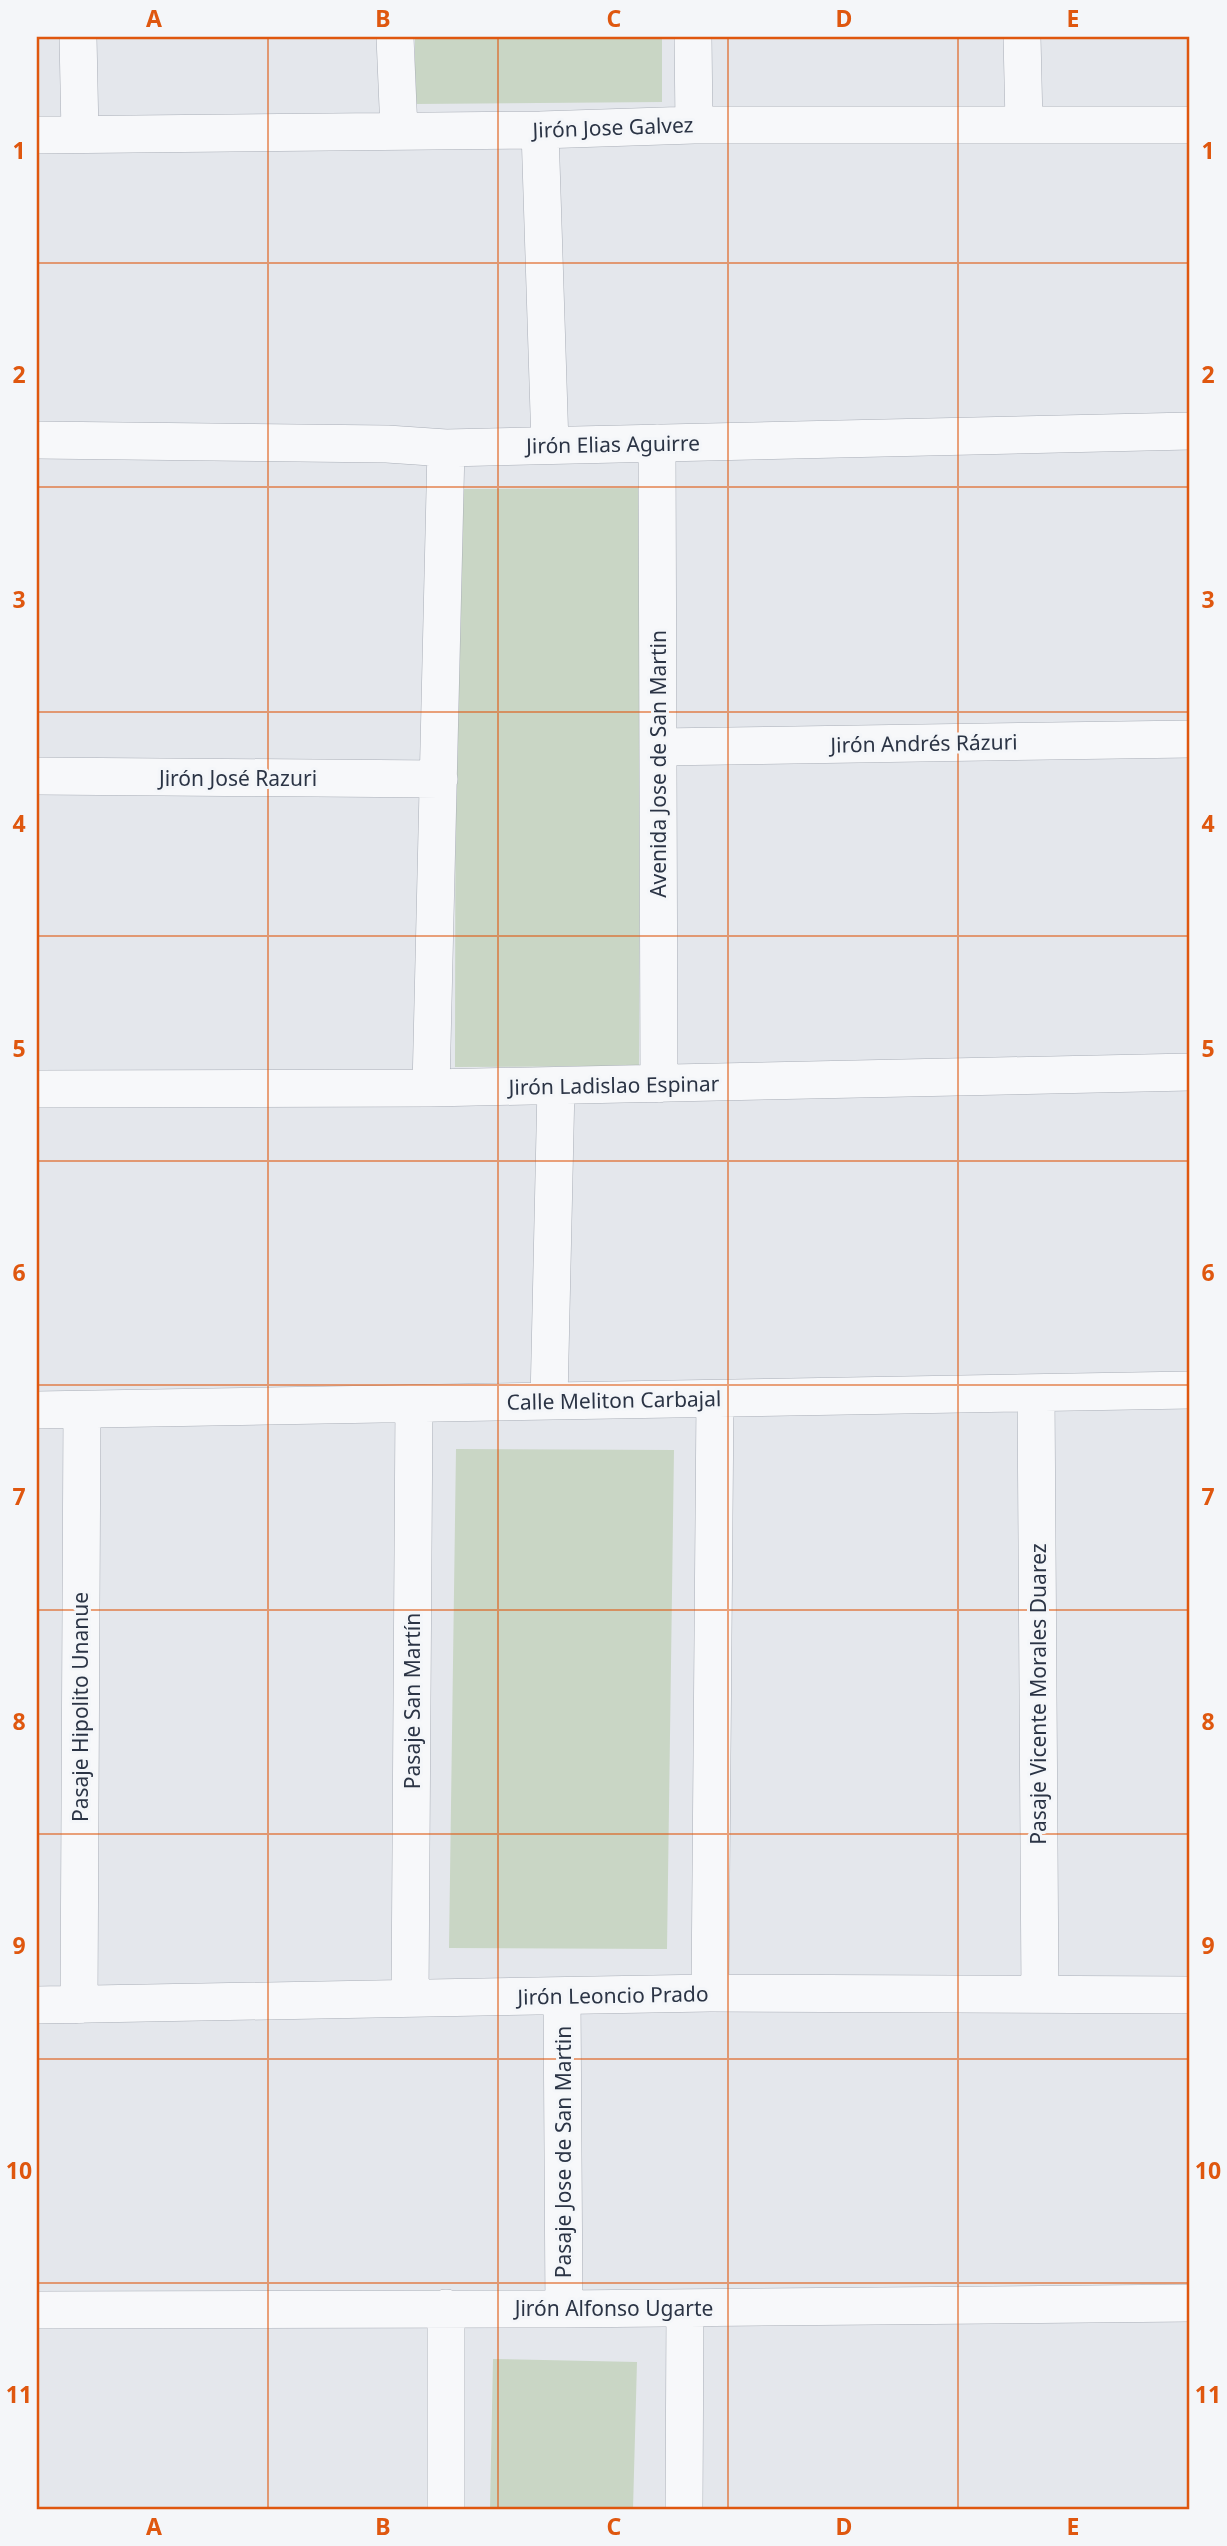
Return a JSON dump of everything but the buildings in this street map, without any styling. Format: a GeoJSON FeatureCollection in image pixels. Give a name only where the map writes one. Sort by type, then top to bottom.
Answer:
{"type":"FeatureCollection","features":[{"type":"Feature","properties":{"kind":"street"},"geometry":{"type":"LineString","coordinates":[[78,37],[80,134]]}},
{"type":"Feature","properties":{"kind":"street"},"geometry":{"type":"LineString","coordinates":[[395,37],[399,131]]}},
{"type":"Feature","properties":{"kind":"street"},"geometry":{"type":"LineString","coordinates":[[693,37],[694,125]]}},
{"type":"Feature","properties":{"kind":"street"},"geometry":{"type":"LineString","coordinates":[[1022,37],[1024,123]]}},
{"type":"Feature","properties":{"kind":"street","name":"Jirón Jose Galvez"},"geometry":{"type":"LineString","coordinates":[[37,135],[540,130],[694,125],[1190,125]]}},
{"type":"Feature","properties":{"kind":"street"},"geometry":{"type":"LineString","coordinates":[[540,130],[550,445]]}},
{"type":"Feature","properties":{"kind":"street","name":"Jirón Elias Aguirre"},"geometry":{"type":"LineString","coordinates":[[37,440],[387,444],[446,448],[1190,431]]}},
{"type":"Feature","properties":{"kind":"street","name":"Avenida Jose de San Martin"},"geometry":{"type":"LineString","coordinates":[[657,443],[659,1084]]}},
{"type":"Feature","properties":{"kind":"street"},"geometry":{"type":"LineString","coordinates":[[431,1088],[446,448]]}},
{"type":"Feature","properties":{"kind":"street","name":"Jirón Andrés Rázuri"},"geometry":{"type":"LineString","coordinates":[[658,747],[1190,739]]}},
{"type":"Feature","properties":{"kind":"street","name":"Jirón José Razuri"},"geometry":{"type":"LineString","coordinates":[[37,776],[439,779]]}},
{"type":"Feature","properties":{"kind":"street","name":"Jirón Ladislao Espinar"},"geometry":{"type":"LineString","coordinates":[[37,1089],[431,1088],[1190,1072]]}},
{"type":"Feature","properties":{"kind":"street"},"geometry":{"type":"LineString","coordinates":[[549,1401],[556,1086]]}},
{"type":"Feature","properties":{"kind":"street","name":"Calle Meliton Carbajal"},"geometry":{"type":"LineString","coordinates":[[37,1410],[1190,1390]]}},
{"type":"Feature","properties":{"kind":"street","name":"Pasaje Vicente Morales Duarez"},"geometry":{"type":"LineString","coordinates":[[1036,1393],[1040,1994]]}},
{"type":"Feature","properties":{"kind":"street"},"geometry":{"type":"LineString","coordinates":[[710,1993],[715,1399]]}},
{"type":"Feature","properties":{"kind":"street","name":"Pasaje San Martín"},"geometry":{"type":"LineString","coordinates":[[410,1998],[414,1404]]}},
{"type":"Feature","properties":{"kind":"street","name":"Pasaje Hipolito Unanue"},"geometry":{"type":"LineString","coordinates":[[79,2005],[82,1409]]}},
{"type":"Feature","properties":{"kind":"street","name":"Jirón Leoncio Prado"},"geometry":{"type":"LineString","coordinates":[[37,2004],[710,1993],[1190,1994]]}},
{"type":"Feature","properties":{"kind":"street","name":"Pasaje Jose de San Martin"},"geometry":{"type":"LineString","coordinates":[[562,1996],[564,2309]]}},
{"type":"Feature","properties":{"kind":"street","name":"Jirón Alfonso Ugarte"},"geometry":{"type":"LineString","coordinates":[[37,2309],[564,2309],[1190,2303]]}},
{"type":"Feature","properties":{"kind":"street"},"geometry":{"type":"LineString","coordinates":[[446,2308],[446,2509]]}},
{"type":"Feature","properties":{"kind":"street"},"geometry":{"type":"LineString","coordinates":[[684,2509],[685,2308]]}},
{"type":"Feature","properties":{"kind":"green space"},"geometry":{"type":"Polygon","coordinates":[[[415,37],[662,37],[662,102],[415,104],[415,37]]]}},
{"type":"Feature","properties":{"kind":"green space"},"geometry":{"type":"Polygon","coordinates":[[[641,488],[639,1066],[455,1067],[456,489],[641,488]]]}},
{"type":"Feature","properties":{"kind":"green space"},"geometry":{"type":"Polygon","coordinates":[[[456,1449],[674,1450],[667,1949],[449,1948],[456,1449]]]}},
{"type":"Feature","properties":{"kind":"green space"},"geometry":{"type":"Polygon","coordinates":[[[493,2359],[637,2362],[633,2509],[490,2509],[493,2359]]]}}]}
